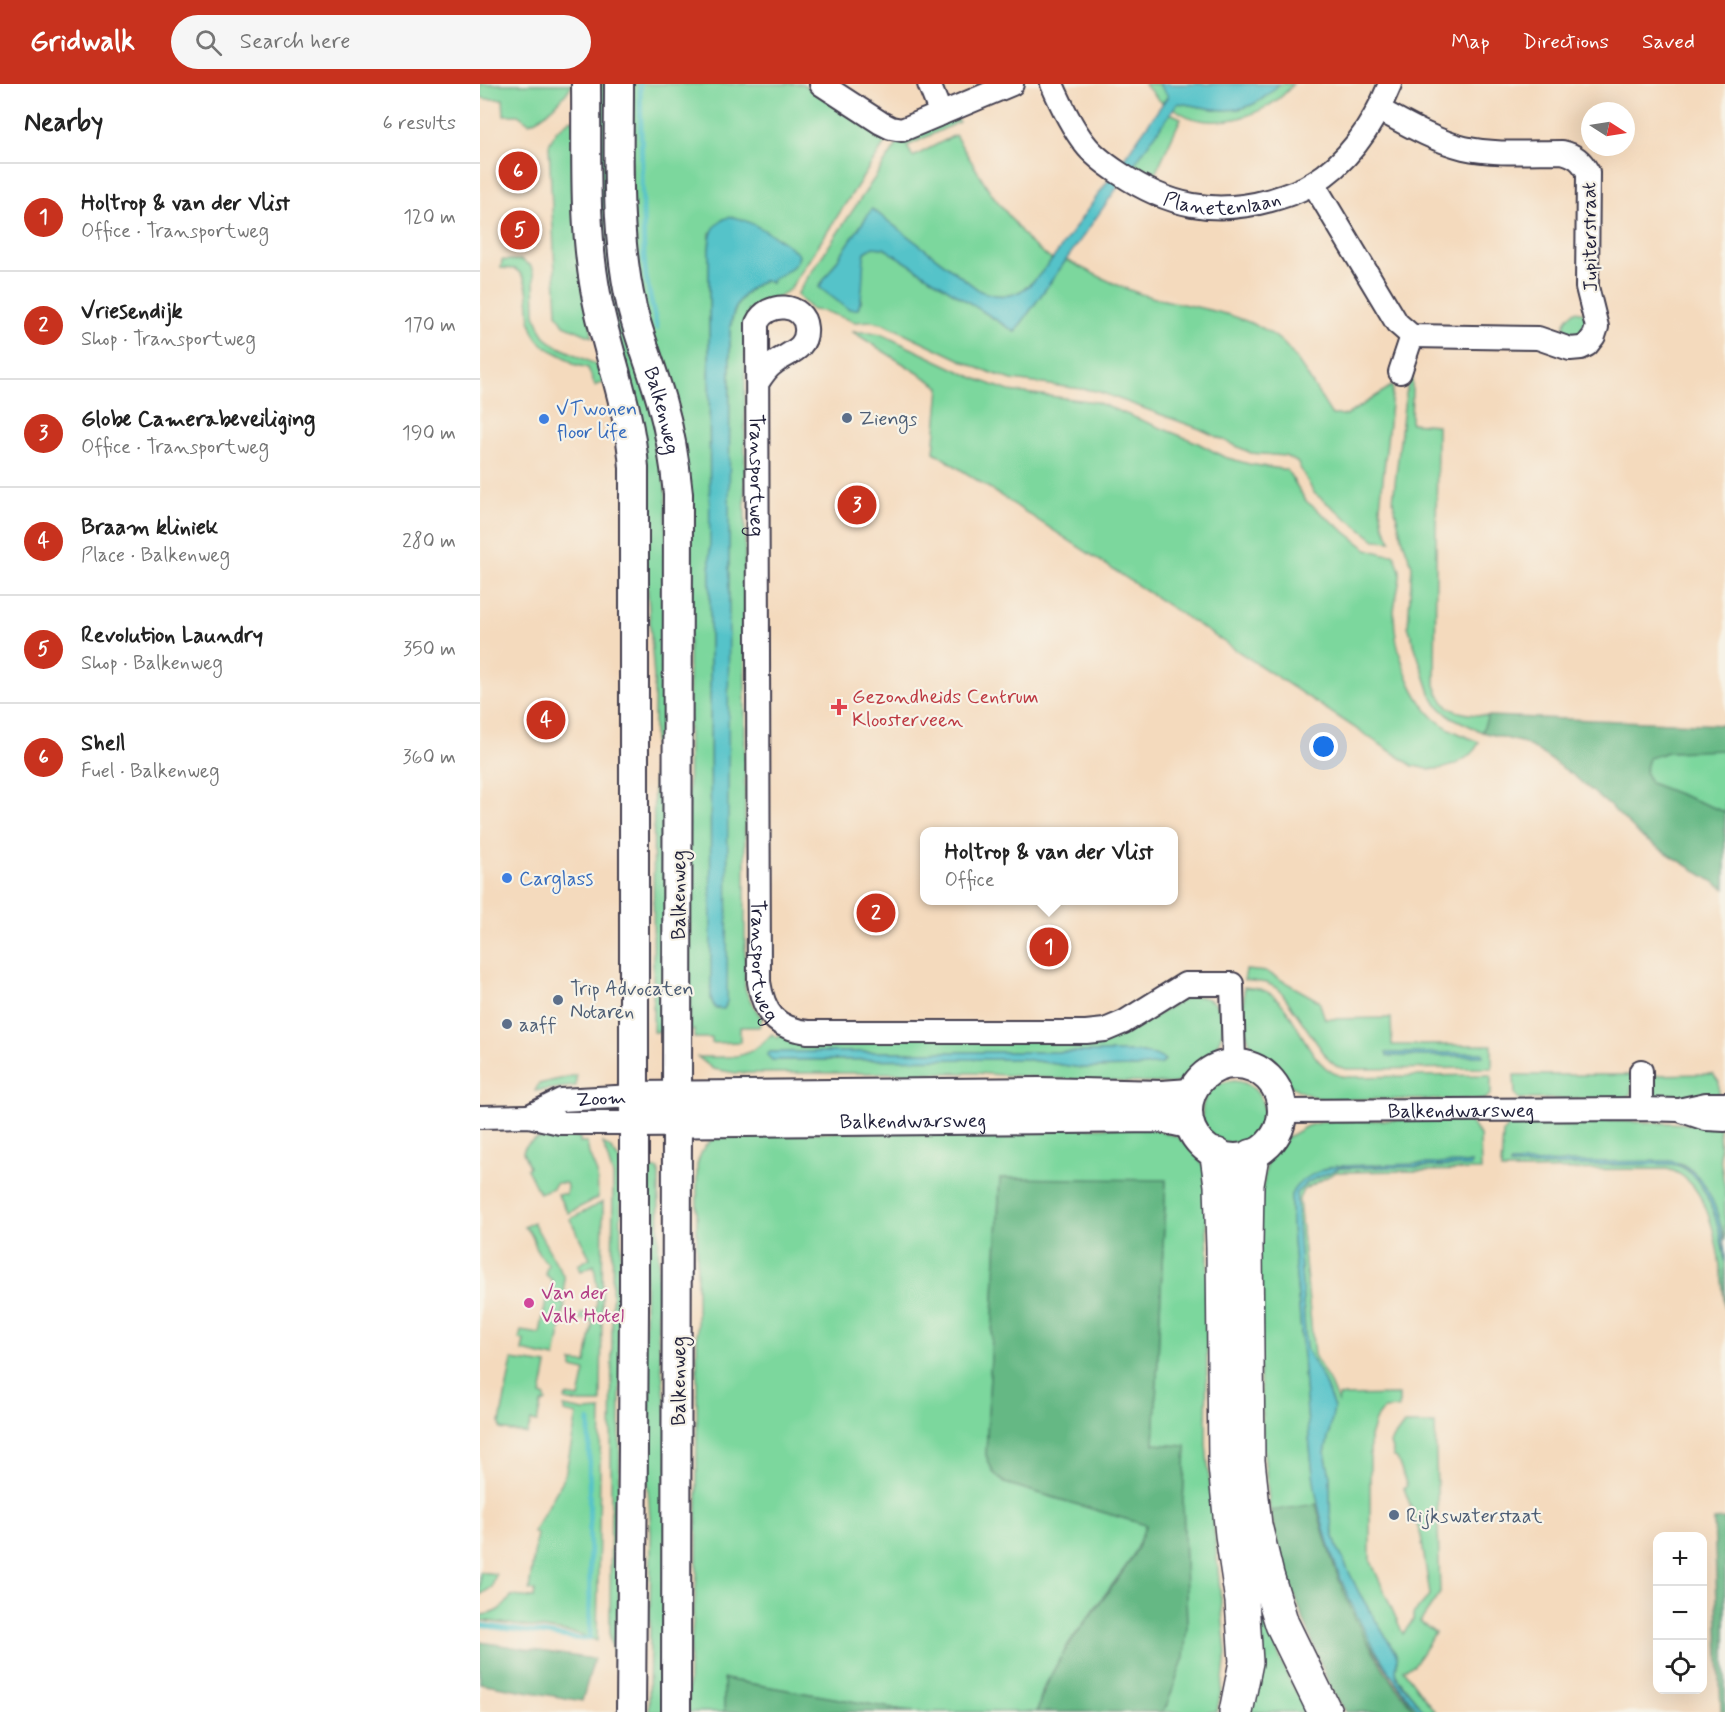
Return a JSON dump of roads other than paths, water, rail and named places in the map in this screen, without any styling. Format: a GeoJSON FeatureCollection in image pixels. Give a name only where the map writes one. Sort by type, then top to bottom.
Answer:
{"type":"FeatureCollection","features":[{"type":"Feature","properties":{"kind":"highway"},"geometry":{"type":"LineString","coordinates":[[1217,1155],[1222,1205],[1225,1465],[1242,1601],[1246,1662],[1236,1712]]}},
{"type":"Feature","properties":{"kind":"highway"},"geometry":{"type":"LineString","coordinates":[[1252,1156],[1246,1184],[1246,1246],[1248,1461],[1255,1526],[1282,1624],[1324,1712]]}},
{"type":"Feature","properties":{"kind":"main road","name":"Balkenweg"},"geometry":{"type":"LineString","coordinates":[[586,84],[589,244],[596,294],[629,420],[634,468],[631,1712]]}},
{"type":"Feature","properties":{"kind":"main road","name":"Balkenweg"},"geometry":{"type":"LineString","coordinates":[[619,84],[619,198],[626,266],[632,307],[669,433],[678,494],[676,1712]]}},
{"type":"Feature","properties":{"kind":"main road"},"geometry":{"type":"LineString","coordinates":[[1234,1063],[1248,1065],[1262,1072],[1272,1082],[1279,1095],[1283,1111],[1280,1125],[1273,1139],[1252,1156],[1242,1159],[1228,1159],[1217,1155],[1198,1142],[1189,1124],[1190,1093],[1199,1080],[1209,1071],[1234,1063]]}},
{"type":"Feature","properties":{"kind":"main road","name":"Balkendwarsweg"},"geometry":{"type":"LineString","coordinates":[[678,1095],[1040,1092],[1162,1095],[1190,1093]]}},
{"type":"Feature","properties":{"kind":"main road","name":"Zoom"},"geometry":{"type":"LineString","coordinates":[[634,1109],[678,1095]]}},
{"type":"Feature","properties":{"kind":"main road","name":"Balkendwarsweg"},"geometry":{"type":"LineString","coordinates":[[634,1109],[678,1123],[1161,1118],[1189,1124]]}},
{"type":"Feature","properties":{"kind":"street"},"geometry":{"type":"LineString","coordinates":[[821,84],[891,128],[902,130],[1011,84]]}},
{"type":"Feature","properties":{"kind":"street"},"geometry":{"type":"LineString","coordinates":[[929,84],[941,114]]}},
{"type":"Feature","properties":{"kind":"street","name":"Planetenlaan"},"geometry":{"type":"LineString","coordinates":[[1052,84],[1063,110],[1085,144],[1108,166],[1147,191],[1175,201],[1206,207],[1260,203],[1313,183],[1335,166],[1367,132],[1380,110],[1390,84]]}},
{"type":"Feature","properties":{"kind":"street","name":"Jupiterstraat"},"geometry":{"type":"LineString","coordinates":[[1380,110],[1419,130],[1463,147],[1562,152],[1574,155],[1588,172],[1587,286],[1597,327],[1587,345],[1570,349],[1538,338],[1412,336]]}},
{"type":"Feature","properties":{"kind":"street"},"geometry":{"type":"LineString","coordinates":[[1313,183],[1396,322],[1412,336],[1400,372]]}},
{"type":"Feature","properties":{"kind":"street","name":"Transportweg"},"geometry":{"type":"LineString","coordinates":[[758,382],[759,982],[766,1009],[772,1018],[784,1026],[808,1032],[1086,1032],[1106,1030],[1124,1022],[1185,984],[1232,984],[1234,1063]]}},
{"type":"Feature","properties":{"kind":"street"},"geometry":{"type":"LineString","coordinates":[[1641,1071],[1641,1109]]}},
{"type":"Feature","properties":{"kind":"street","name":"Balkendwarsweg"},"geometry":{"type":"LineString","coordinates":[[1283,1111],[1679,1110],[1706,1104],[1725,1104]]}},
{"type":"Feature","properties":{"kind":"street","name":"Zoom"},"geometry":{"type":"LineString","coordinates":[[480,1117],[529,1116],[560,1123],[634,1109]]}},
{"type":"Feature","properties":{"kind":"street","name":"Balkendwarsweg"},"geometry":{"type":"LineString","coordinates":[[1679,1110],[1706,1119],[1725,1120]]}},
{"type":"Feature","properties":{"kind":"water"},"geometry":{"type":"Polygon","coordinates":[[[1159,84],[1279,84],[1267,95],[1244,108],[1220,110],[1179,103],[1176,105],[1015,332],[884,248],[873,247],[865,252],[858,309],[848,309],[819,287],[872,209],[980,291],[1004,296],[1022,290],[1037,278],[1052,260],[1168,96],[1159,84]]]}},
{"type":"Feature","properties":{"kind":"water"},"geometry":{"type":"Polygon","coordinates":[[[729,217],[745,221],[766,231],[799,255],[792,267],[772,279],[772,283],[766,280],[745,293],[734,312],[730,329],[727,1001],[724,1009],[715,1008],[711,999],[709,250],[715,226],[729,217]]]}},
{"type":"Feature","properties":{"kind":"water"},"geometry":{"type":"Polygon","coordinates":[[[770,1052],[1137,1052],[1155,1055],[1165,1060],[1162,1064],[1137,1067],[1082,1068],[1023,1059],[772,1060],[767,1055],[770,1052]]]}},
{"type":"Feature","properties":{"kind":"water"},"geometry":{"type":"Polygon","coordinates":[[[1386,1053],[1482,1053],[1483,1056],[1387,1056],[1386,1053]]]}},
{"type":"Feature","properties":{"kind":"water"},"geometry":{"type":"Polygon","coordinates":[[[1670,1161],[1684,1166],[1695,1175],[1705,1187],[1718,1217],[1725,1262],[1716,1219],[1710,1203],[1694,1176],[1683,1167],[1670,1164],[1510,1166],[1511,1163],[1670,1161]]]}},
{"type":"Feature","properties":{"kind":"water"},"geometry":{"type":"Polygon","coordinates":[[[1471,1163],[1471,1166],[1339,1168],[1308,1182],[1296,1193],[1306,1349],[1323,1379],[1334,1408],[1325,1453],[1330,1476],[1330,1513],[1333,1533],[1337,1547],[1359,1593],[1396,1654],[1397,1678],[1425,1712],[1420,1712],[1381,1659],[1350,1600],[1326,1537],[1318,1505],[1309,1438],[1293,1247],[1291,1195],[1298,1184],[1304,1180],[1325,1169],[1338,1166],[1471,1163]]]}},
{"type":"Feature","properties":{"kind":"waterway"},"geometry":{"type":"LineString","coordinates":[[640,84],[644,257],[657,328]]}},
{"type":"Feature","properties":{"kind":"waterway"},"geometry":{"type":"LineString","coordinates":[[480,1625],[582,1639],[590,1638],[589,1421]]}},
{"type":"Feature","properties":{"kind":"place","name":"Shell"},"geometry":{"type":"Point","coordinates":[518,171]}},
{"type":"Feature","properties":{"kind":"place","name":"Revolution Laundry"},"geometry":{"type":"Point","coordinates":[520,230]}},
{"type":"Feature","properties":{"kind":"place","name":"Ziengs"},"geometry":{"type":"Point","coordinates":[847,418]}},
{"type":"Feature","properties":{"kind":"place","name":"VTwonen floor life"},"geometry":{"type":"Point","coordinates":[544,419]}},
{"type":"Feature","properties":{"kind":"place","name":"Globe Camerabeveiliging"},"geometry":{"type":"Point","coordinates":[857,505]}},
{"type":"Feature","properties":{"kind":"place","name":"Gezondheids Centrum Kloosterveen"},"geometry":{"type":"Point","coordinates":[839,707]}},
{"type":"Feature","properties":{"kind":"place","name":"Braam kliniek"},"geometry":{"type":"Point","coordinates":[546,720]}},
{"type":"Feature","properties":{"kind":"place","name":"Carglass"},"geometry":{"type":"Point","coordinates":[507,878]}},
{"type":"Feature","properties":{"kind":"place","name":"Vriesendijk"},"geometry":{"type":"Point","coordinates":[876,913]}},
{"type":"Feature","properties":{"kind":"place","name":"Holtrop & van der Vlist"},"geometry":{"type":"Point","coordinates":[1049,947]}},
{"type":"Feature","properties":{"kind":"place","name":"Trip Advocaten Notaren"},"geometry":{"type":"Point","coordinates":[558,1000]}},
{"type":"Feature","properties":{"kind":"place","name":"aaff"},"geometry":{"type":"Point","coordinates":[507,1024]}},
{"type":"Feature","properties":{"kind":"place","name":"Van der Valk Hotel"},"geometry":{"type":"Point","coordinates":[529,1303]}},
{"type":"Feature","properties":{"kind":"place","name":"Rijkswaterstaat"},"geometry":{"type":"Point","coordinates":[1394,1515]}}]}
